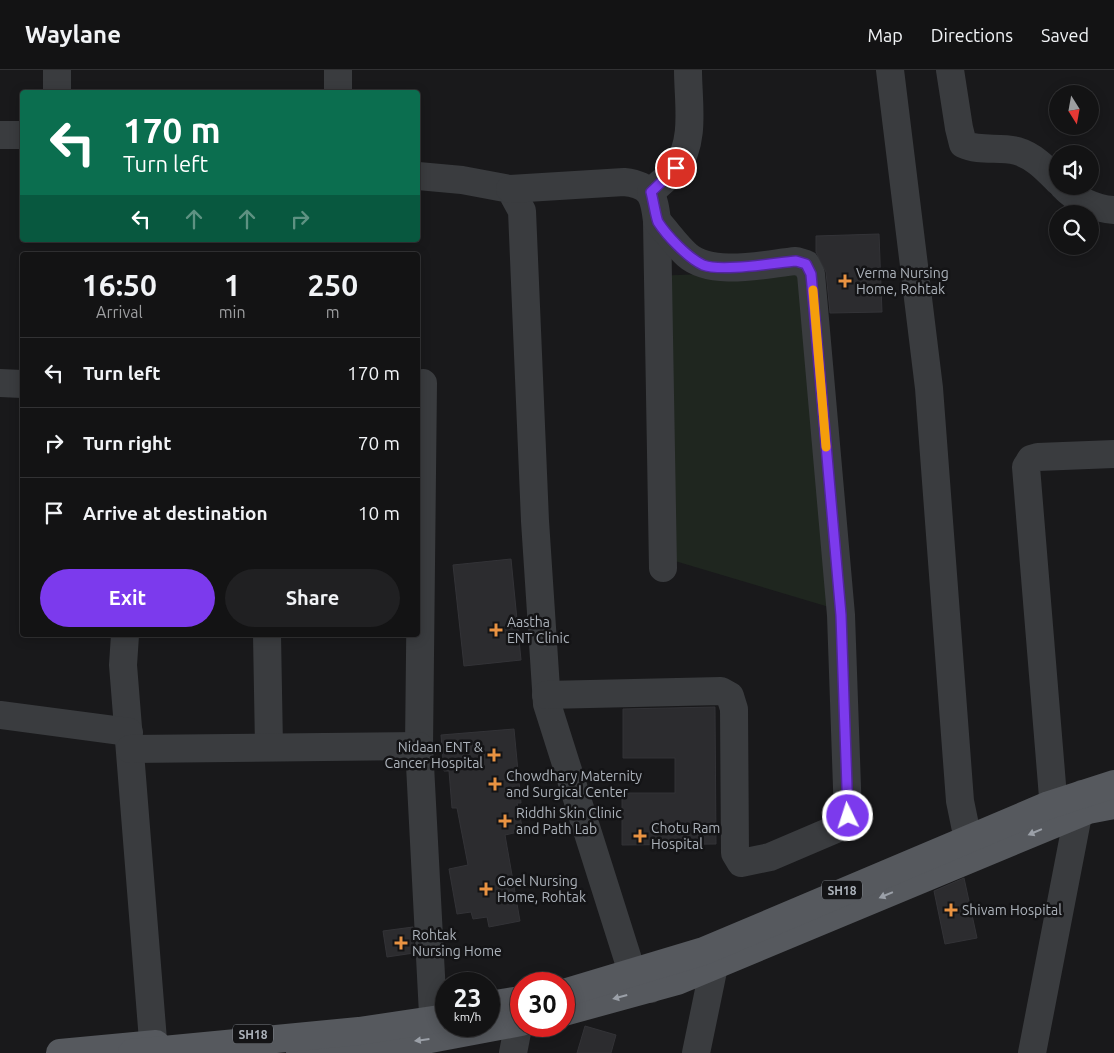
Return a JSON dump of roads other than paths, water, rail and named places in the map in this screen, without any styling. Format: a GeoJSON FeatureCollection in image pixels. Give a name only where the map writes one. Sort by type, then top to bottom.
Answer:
{"type":"FeatureCollection","features":[{"type":"Feature","properties":{"kind":"main road","name":"SH18"},"geometry":{"type":"LineString","coordinates":[[575,986],[668,958],[842,890],[1084,783],[1114,776]]}},
{"type":"Feature","properties":{"kind":"main road"},"geometry":{"type":"LineString","coordinates":[[575,990],[704,951],[1049,806],[1114,784]]}},
{"type":"Feature","properties":{"kind":"main road","name":"SH18"},"geometry":{"type":"LineString","coordinates":[[575,1009],[677,981],[1078,814],[1114,804]]}},
{"type":"Feature","properties":{"kind":"main road"},"geometry":{"type":"LineString","coordinates":[[300,1053],[425,1040],[510,1015]]}},
{"type":"Feature","properties":{"kind":"main road"},"geometry":{"type":"LineString","coordinates":[[60,1053],[146,1050],[359,1031],[435,1016]]}},
{"type":"Feature","properties":{"kind":"street"},"geometry":{"type":"LineString","coordinates":[[57,70],[57,90]]}},
{"type":"Feature","properties":{"kind":"street"},"geometry":{"type":"LineString","coordinates":[[338,70],[338,90]]}},
{"type":"Feature","properties":{"kind":"street"},"geometry":{"type":"LineString","coordinates":[[651,192],[676,168],[686,149],[689,129],[688,70]]}},
{"type":"Feature","properties":{"kind":"street"},"geometry":{"type":"LineString","coordinates":[[890,70],[929,388],[960,801],[967,835]]}},
{"type":"Feature","properties":{"kind":"street"},"geometry":{"type":"LineString","coordinates":[[950,70],[963,144],[971,147],[1016,150],[1029,156],[1049,172]]}},
{"type":"Feature","properties":{"kind":"street"},"geometry":{"type":"LineString","coordinates":[[0,135],[20,135]]}},
{"type":"Feature","properties":{"kind":"street"},"geometry":{"type":"LineString","coordinates":[[420,176],[462,180],[510,188],[624,182],[639,184],[651,192],[656,207],[657,220],[664,568]]}},
{"type":"Feature","properties":{"kind":"street"},"geometry":{"type":"LineString","coordinates":[[510,188],[522,211],[524,233],[535,521],[547,704],[631,969],[650,989]]}},
{"type":"Feature","properties":{"kind":"street"},"geometry":{"type":"LineString","coordinates":[[1072,195],[1085,203],[1114,210]]}},
{"type":"Feature","properties":{"kind":"street"},"geometry":{"type":"LineString","coordinates":[[546,695],[721,691],[730,696],[734,709],[735,853],[741,862],[770,857],[838,828],[848,816],[841,615],[811,274],[806,264],[796,261],[722,268],[704,265],[688,256],[657,220]]}},
{"type":"Feature","properties":{"kind":"street"},"geometry":{"type":"LineString","coordinates":[[0,382],[20,384]]}},
{"type":"Feature","properties":{"kind":"street"},"geometry":{"type":"LineString","coordinates":[[423,383],[419,746],[438,972]]}},
{"type":"Feature","properties":{"kind":"street"},"geometry":{"type":"LineString","coordinates":[[1052,797],[1026,466],[1031,459],[1038,457],[1114,454]]}},
{"type":"Feature","properties":{"kind":"street"},"geometry":{"type":"LineString","coordinates":[[124,637],[123,665],[146,1050]]}},
{"type":"Feature","properties":{"kind":"street"},"geometry":{"type":"LineString","coordinates":[[267,637],[269,747]]}},
{"type":"Feature","properties":{"kind":"street"},"geometry":{"type":"LineString","coordinates":[[0,715],[129,741],[269,747],[419,746]]}},
{"type":"Feature","properties":{"kind":"street"},"geometry":{"type":"LineString","coordinates":[[1032,1053],[1084,783]]}},
{"type":"Feature","properties":{"kind":"street"},"geometry":{"type":"LineString","coordinates":[[696,1053],[714,966]]}},
{"type":"Feature","properties":{"kind":"street"},"geometry":{"type":"LineString","coordinates":[[513,1053],[516,1037]]}},
{"type":"Feature","properties":{"kind":"place","name":"Verma Nursing Home, Rohtak"},"geometry":{"type":"Point","coordinates":[845,281]}},
{"type":"Feature","properties":{"kind":"place","name":"Aastha ENT Clinic"},"geometry":{"type":"Point","coordinates":[496,630]}},
{"type":"Feature","properties":{"kind":"place","name":"Nidaan ENT & Cancer Hospital"},"geometry":{"type":"Point","coordinates":[494,755]}},
{"type":"Feature","properties":{"kind":"place","name":"Chowdhary Maternity and Surgical Center"},"geometry":{"type":"Point","coordinates":[495,784]}},
{"type":"Feature","properties":{"kind":"place","name":"Riddhi Skin Clinic and Path Lab"},"geometry":{"type":"Point","coordinates":[505,821]}},
{"type":"Feature","properties":{"kind":"place","name":"Chotu Ram Hospital"},"geometry":{"type":"Point","coordinates":[640,836]}},
{"type":"Feature","properties":{"kind":"place","name":"Goel Nursing Home, Rohtak"},"geometry":{"type":"Point","coordinates":[486,889]}},
{"type":"Feature","properties":{"kind":"place","name":"Shivam Hospital"},"geometry":{"type":"Point","coordinates":[951,910]}},
{"type":"Feature","properties":{"kind":"place","name":"Rohtak Nursing Home"},"geometry":{"type":"Point","coordinates":[401,943]}}]}
